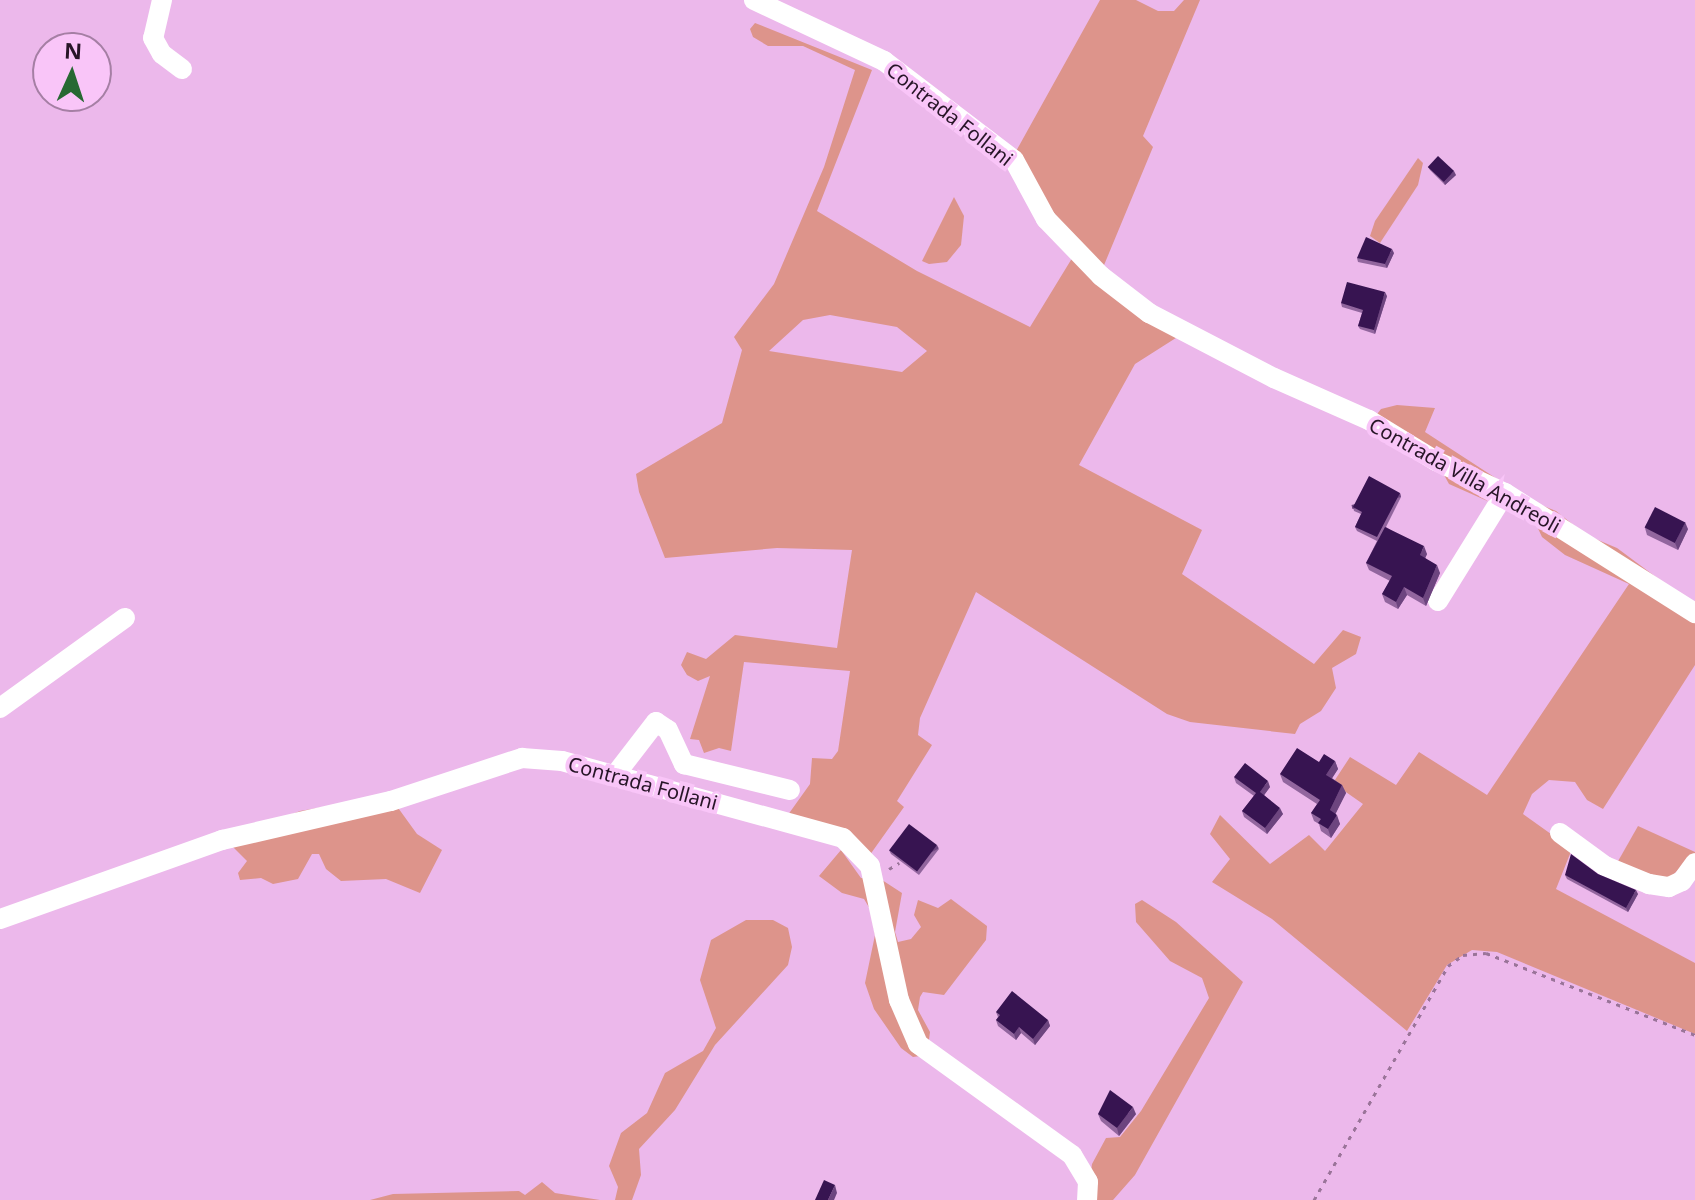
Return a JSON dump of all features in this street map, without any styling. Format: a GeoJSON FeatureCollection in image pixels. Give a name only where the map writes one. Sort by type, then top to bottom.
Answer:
{"type":"FeatureCollection","features":[{"type":"Feature","properties":{"kind":"street"},"geometry":{"type":"LineString","coordinates":[[162,0],[153,38],[162,54],[182,69]]}},
{"type":"Feature","properties":{"kind":"street","name":"Contrada Follani"},"geometry":{"type":"LineString","coordinates":[[754,0],[884,61],[935,98],[1014,160],[1046,219],[1101,276],[1149,313],[1226,354]]}},
{"type":"Feature","properties":{"kind":"street","name":"Contrada Villa Andreoli"},"geometry":{"type":"LineString","coordinates":[[1226,354],[1369,420],[1436,461],[1505,493],[1695,613]]}},
{"type":"Feature","properties":{"kind":"street"},"geometry":{"type":"LineString","coordinates":[[1438,601],[1505,493]]}},
{"type":"Feature","properties":{"kind":"street"},"geometry":{"type":"LineString","coordinates":[[0,708],[125,618]]}},
{"type":"Feature","properties":{"kind":"street"},"geometry":{"type":"LineString","coordinates":[[615,775],[656,722],[668,730],[684,764],[790,790]]}},
{"type":"Feature","properties":{"kind":"street","name":"Contrada Follani"},"geometry":{"type":"LineString","coordinates":[[0,919],[222,840],[391,801],[522,758],[562,761],[843,838],[870,866],[899,1000],[918,1044],[1072,1155],[1088,1182],[1087,1200]]}},
{"type":"Feature","properties":{"kind":"street"},"geometry":{"type":"LineString","coordinates":[[1560,833],[1605,866],[1649,884],[1669,887],[1682,881],[1695,863]]}},
{"type":"Feature","properties":{"kind":"path"},"geometry":{"type":"LineString","coordinates":[[1314,1200],[1448,966],[1463,955],[1486,953],[1695,1035]]}},
{"type":"Feature","properties":{"kind":"shaded area"},"geometry":{"type":"Polygon","coordinates":[[[1100,0],[1136,0],[1158,11],[1174,11],[1184,0],[1200,0],[1143,136],[1153,147],[1102,270],[1048,210],[1015,153],[1100,0]]]}},
{"type":"Feature","properties":{"kind":"shaded area"},"geometry":{"type":"Polygon","coordinates":[[[755,23],[872,70],[817,211],[917,271],[1030,327],[1074,255],[1179,336],[1135,364],[1079,465],[1202,530],[1182,574],[1314,664],[1343,630],[1361,637],[1356,654],[1332,668],[1336,688],[1321,711],[1300,724],[1295,734],[1190,722],[1167,714],[976,592],[920,718],[918,735],[932,745],[897,801],[904,807],[867,859],[785,819],[810,784],[812,758],[832,759],[838,751],[850,671],[744,662],[731,751],[719,748],[704,753],[699,740],[690,739],[710,676],[698,681],[687,675],[681,665],[687,652],[706,659],[735,635],[837,648],[852,550],[777,548],[665,558],[639,492],[636,474],[722,423],[742,350],[734,337],[774,284],[824,167],[855,70],[803,46],[768,46],[753,37],[750,29],[755,23]],[[830,315],[803,320],[769,351],[902,372],[927,351],[897,327],[830,315]]]}},
{"type":"Feature","properties":{"kind":"shaded area"},"geometry":{"type":"Polygon","coordinates":[[[1418,158],[1423,163],[1418,185],[1380,243],[1370,236],[1375,221],[1418,158]]]}},
{"type":"Feature","properties":{"kind":"shaded area"},"geometry":{"type":"Polygon","coordinates":[[[954,197],[964,216],[961,245],[947,262],[929,264],[922,261],[954,197]]]}},
{"type":"Feature","properties":{"kind":"shaded area"},"geometry":{"type":"Polygon","coordinates":[[[1397,405],[1435,408],[1425,432],[1531,501],[1556,511],[1586,535],[1617,548],[1695,606],[1695,665],[1603,809],[1587,800],[1575,782],[1549,780],[1532,794],[1523,814],[1572,849],[1556,889],[1695,963],[1695,1034],[1497,952],[1472,950],[1447,965],[1407,1031],[1272,919],[1212,882],[1230,859],[1210,834],[1220,815],[1270,864],[1309,835],[1325,851],[1363,804],[1333,783],[1350,757],[1396,785],[1419,752],[1487,795],[1629,584],[1565,555],[1542,537],[1535,522],[1449,484],[1438,464],[1374,418],[1381,409],[1397,405]]]}},
{"type":"Feature","properties":{"kind":"shaded area"},"geometry":{"type":"Polygon","coordinates":[[[352,802],[396,805],[417,834],[442,850],[420,893],[386,879],[341,881],[326,869],[319,854],[312,854],[298,879],[273,884],[261,878],[240,880],[238,873],[247,861],[226,840],[300,811],[352,802]]]}},
{"type":"Feature","properties":{"kind":"shaded area"},"geometry":{"type":"Polygon","coordinates":[[[1638,826],[1695,853],[1668,880],[1617,863],[1638,826]]]}},
{"type":"Feature","properties":{"kind":"shaded area"},"geometry":{"type":"Polygon","coordinates":[[[841,850],[861,878],[882,880],[902,893],[895,932],[898,942],[911,939],[921,927],[914,915],[918,900],[938,908],[951,899],[987,926],[986,940],[944,995],[923,992],[920,997],[918,1010],[930,1032],[927,1055],[913,1057],[901,1048],[874,1009],[865,983],[875,935],[870,909],[864,899],[842,893],[819,876],[841,850]]]}},
{"type":"Feature","properties":{"kind":"shaded area"},"geometry":{"type":"Polygon","coordinates":[[[1142,900],[1176,922],[1243,982],[1135,1175],[1113,1200],[1087,1200],[1092,1164],[1106,1138],[1120,1137],[1141,1111],[1209,998],[1202,978],[1170,961],[1136,922],[1135,904],[1142,900]]]}},
{"type":"Feature","properties":{"kind":"shaded area"},"geometry":{"type":"Polygon","coordinates":[[[746,920],[773,920],[788,928],[792,947],[788,965],[715,1045],[675,1110],[639,1149],[641,1175],[632,1200],[615,1200],[618,1187],[609,1166],[621,1133],[647,1113],[665,1073],[703,1051],[716,1028],[700,980],[711,940],[746,920]]]}},
{"type":"Feature","properties":{"kind":"shaded area"},"geometry":{"type":"Polygon","coordinates":[[[542,1182],[555,1193],[600,1200],[370,1200],[393,1194],[519,1191],[525,1195],[542,1182]]]}},
{"type":"Feature","properties":{"kind":"building"},"geometry":{"type":"Polygon","coordinates":[[[1438,156],[1454,171],[1444,182],[1428,167],[1438,156]]]}},
{"type":"Feature","properties":{"kind":"building"},"geometry":{"type":"Polygon","coordinates":[[[1366,237],[1392,249],[1385,264],[1357,258],[1366,237]]]}},
{"type":"Feature","properties":{"kind":"building"},"geometry":{"type":"Polygon","coordinates":[[[1347,282],[1385,292],[1374,330],[1358,326],[1363,310],[1341,303],[1347,282]]]}},
{"type":"Feature","properties":{"kind":"building"},"geometry":{"type":"Polygon","coordinates":[[[1369,476],[1400,493],[1377,537],[1355,527],[1362,512],[1353,507],[1369,476]]]}},
{"type":"Feature","properties":{"kind":"building"},"geometry":{"type":"Polygon","coordinates":[[[1655,507],[1685,522],[1675,543],[1645,527],[1655,507]]]}},
{"type":"Feature","properties":{"kind":"building"},"geometry":{"type":"Polygon","coordinates":[[[1385,527],[1424,546],[1420,555],[1437,565],[1423,598],[1404,587],[1396,602],[1382,594],[1392,576],[1366,563],[1385,527]]]}},
{"type":"Feature","properties":{"kind":"building"},"geometry":{"type":"Polygon","coordinates":[[[1297,748],[1319,762],[1324,754],[1335,761],[1326,775],[1342,785],[1330,810],[1337,815],[1328,829],[1318,823],[1321,819],[1311,813],[1320,800],[1280,774],[1297,748]]]}},
{"type":"Feature","properties":{"kind":"building"},"geometry":{"type":"Polygon","coordinates":[[[1245,763],[1268,781],[1260,792],[1280,808],[1265,828],[1242,811],[1256,793],[1234,777],[1245,763]]]}},
{"type":"Feature","properties":{"kind":"building"},"geometry":{"type":"Polygon","coordinates":[[[909,824],[937,845],[917,871],[889,850],[909,824]]]}},
{"type":"Feature","properties":{"kind":"building"},"geometry":{"type":"Polygon","coordinates":[[[1571,854],[1598,874],[1636,890],[1626,908],[1565,875],[1571,854]]]}},
{"type":"Feature","properties":{"kind":"building"},"geometry":{"type":"Polygon","coordinates":[[[1012,991],[1048,1020],[1033,1039],[1019,1027],[1014,1034],[996,1020],[1000,1015],[996,1012],[1012,991]]]}},
{"type":"Feature","properties":{"kind":"building"},"geometry":{"type":"Polygon","coordinates":[[[1110,1090],[1133,1107],[1117,1128],[1098,1114],[1110,1090]]]}},
{"type":"Feature","properties":{"kind":"building"},"geometry":{"type":"Polygon","coordinates":[[[824,1180],[835,1185],[828,1200],[815,1200],[824,1180]]]}}]}
